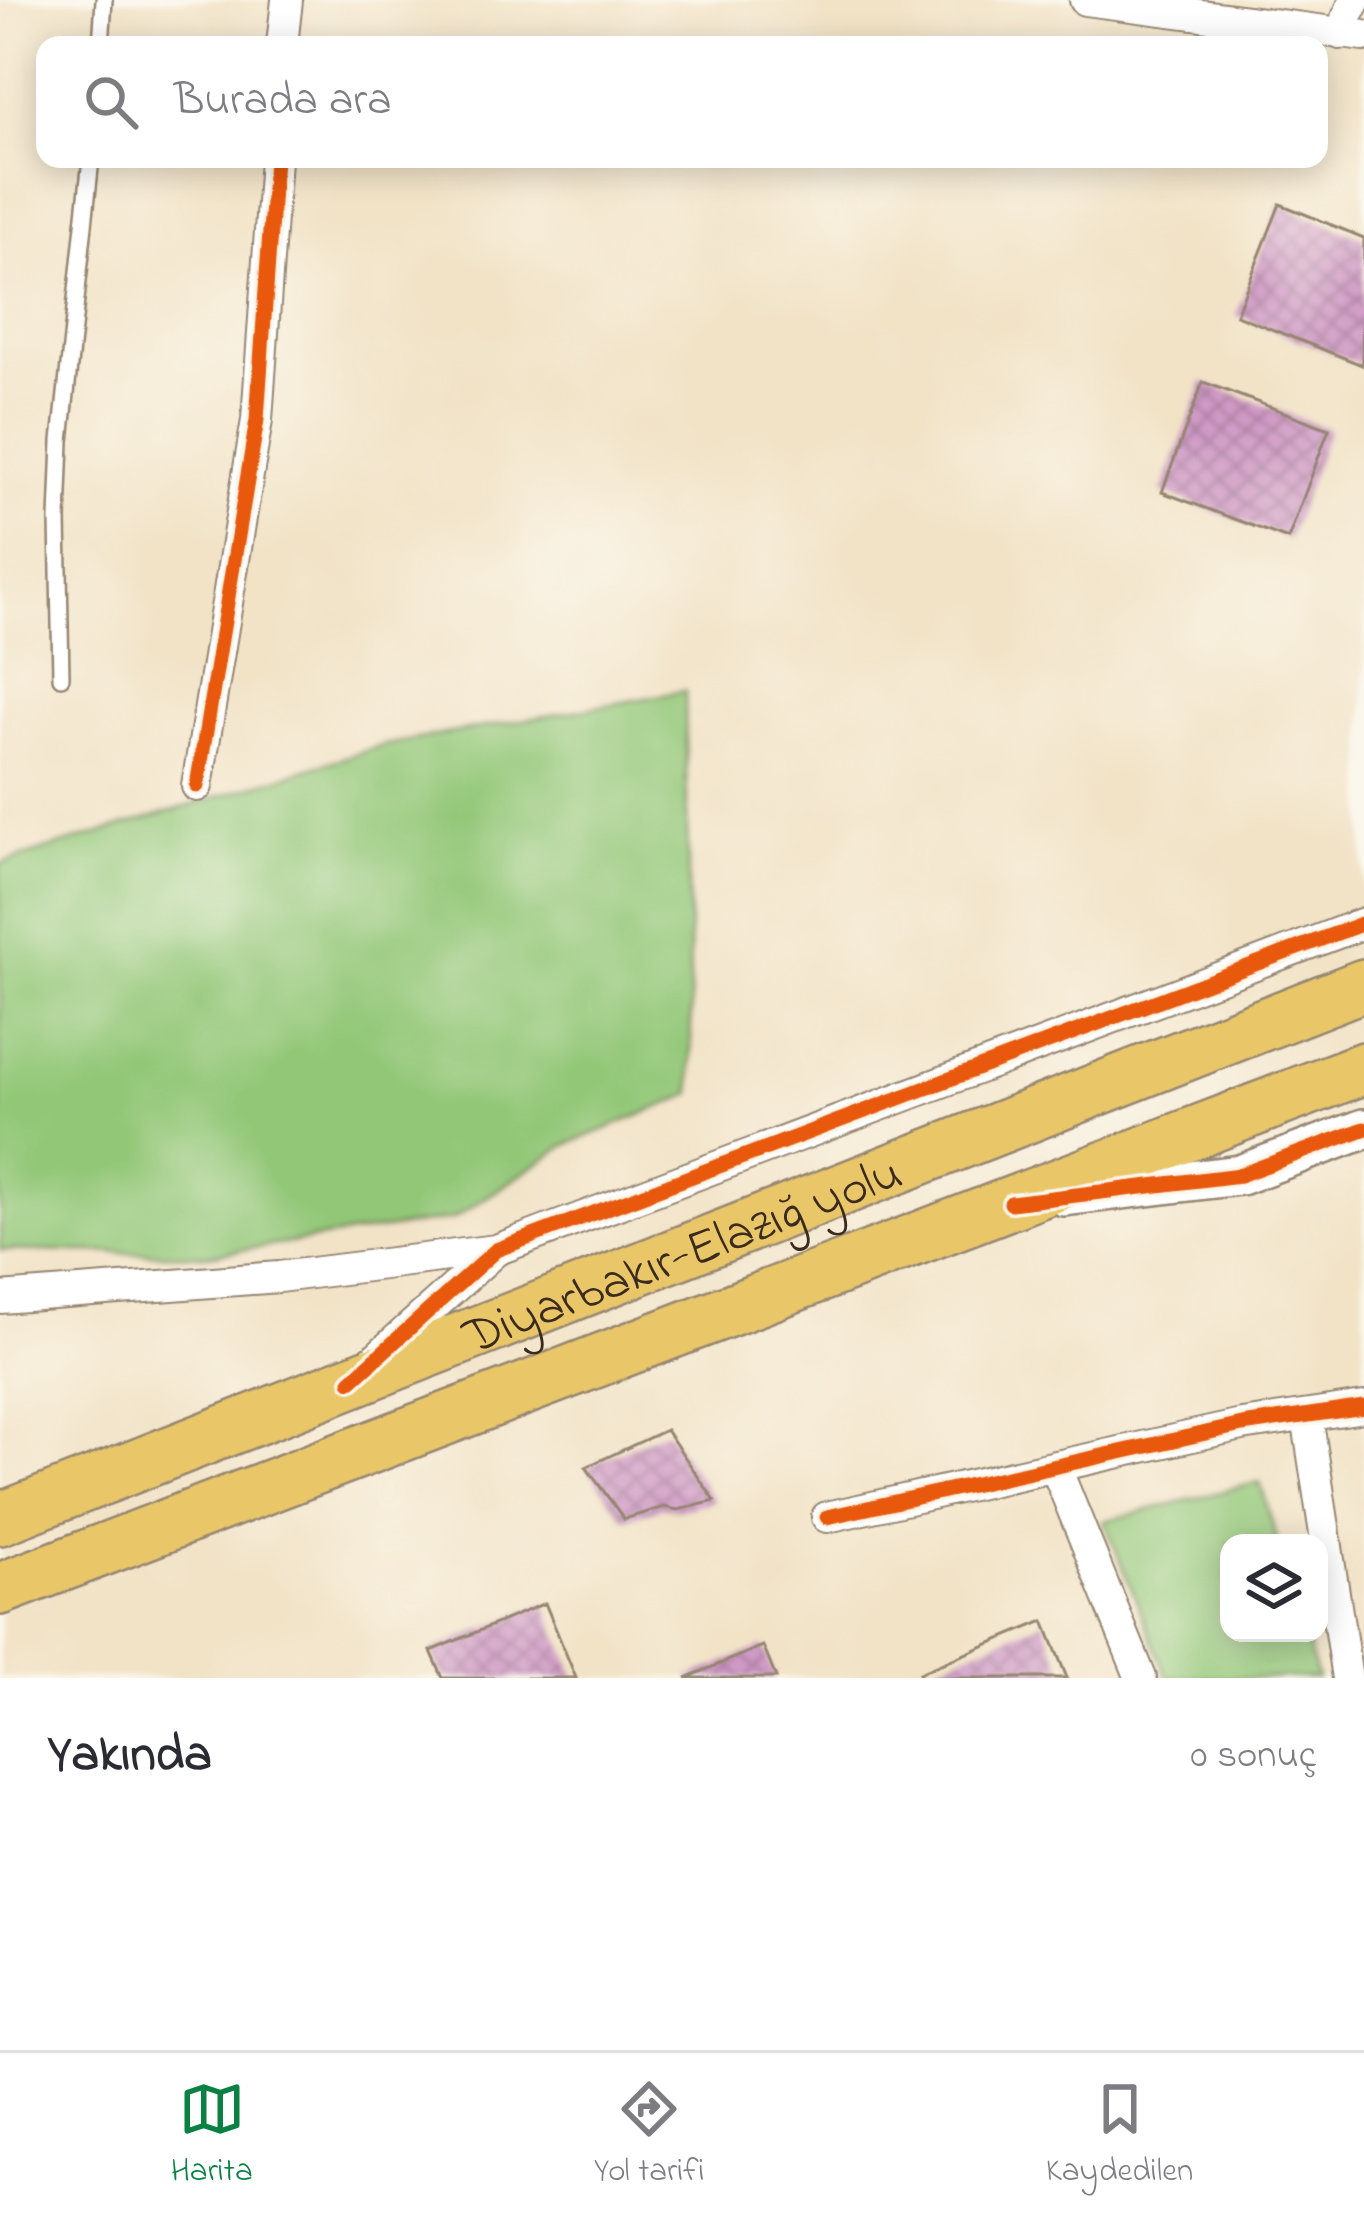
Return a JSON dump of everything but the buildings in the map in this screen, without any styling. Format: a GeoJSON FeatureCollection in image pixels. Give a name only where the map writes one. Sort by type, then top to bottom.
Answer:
{"type":"FeatureCollection","features":[{"type":"Feature","properties":{"kind":"highway","name":"Diyarbakır-Elazığ yolu"},"geometry":{"type":"LineString","coordinates":[[0,1519],[1364,985]]}},
{"type":"Feature","properties":{"kind":"highway","name":"Diyarbakır-Elazığ yolu"},"geometry":{"type":"LineString","coordinates":[[0,1589],[1364,1068]]}},
{"type":"Feature","properties":{"kind":"street"},"geometry":{"type":"LineString","coordinates":[[283,36],[287,0]]}},
{"type":"Feature","properties":{"kind":"street"},"geometry":{"type":"LineString","coordinates":[[1102,1],[1221,10],[1352,35],[1355,0]]}},
{"type":"Feature","properties":{"kind":"street"},"geometry":{"type":"LineString","coordinates":[[196,786],[257,420],[275,168]]}},
{"type":"Feature","properties":{"kind":"street"},"geometry":{"type":"LineString","coordinates":[[0,1298],[279,1277],[496,1250],[1364,923]]}},
{"type":"Feature","properties":{"kind":"street"},"geometry":{"type":"LineString","coordinates":[[1011,1202],[1240,1175],[1364,1129]]}},
{"type":"Feature","properties":{"kind":"street"},"geometry":{"type":"LineString","coordinates":[[351,1381],[496,1250]]}},
{"type":"Feature","properties":{"kind":"street"},"geometry":{"type":"LineString","coordinates":[[827,1517],[1242,1425],[1364,1407]]}},
{"type":"Feature","properties":{"kind":"street"},"geometry":{"type":"LineString","coordinates":[[1307,1416],[1347,1678]]}},
{"type":"Feature","properties":{"kind":"street"},"geometry":{"type":"LineString","coordinates":[[1055,1466],[1141,1678]]}},
{"type":"Feature","properties":{"kind":"lane"},"geometry":{"type":"LineString","coordinates":[[102,36],[104,0]]}},
{"type":"Feature","properties":{"kind":"lane"},"geometry":{"type":"LineString","coordinates":[[61,677],[61,441],[90,168]]}},
{"type":"Feature","properties":{"kind":"green space"},"geometry":{"type":"Polygon","coordinates":[[[685,691],[692,1094],[566,1145],[453,1219],[207,1255],[0,1250],[0,864],[385,745],[685,691]]]}},
{"type":"Feature","properties":{"kind":"green space"},"geometry":{"type":"Polygon","coordinates":[[[1260,1482],[1275,1534],[1220,1534],[1220,1642],[1307,1642],[1317,1678],[1168,1678],[1104,1521],[1260,1482]]]}},
{"type":"Feature","properties":{"kind":"cycle path"},"geometry":{"type":"LineString","coordinates":[[197,786],[257,420],[274,168]]}},
{"type":"Feature","properties":{"kind":"cycle path"},"geometry":{"type":"LineString","coordinates":[[351,1381],[496,1250],[1364,923]]}},
{"type":"Feature","properties":{"kind":"cycle path"},"geometry":{"type":"LineString","coordinates":[[1011,1203],[1240,1175],[1364,1129]]}},
{"type":"Feature","properties":{"kind":"cycle path"},"geometry":{"type":"LineString","coordinates":[[827,1517],[1242,1425],[1364,1407]]}}]}
